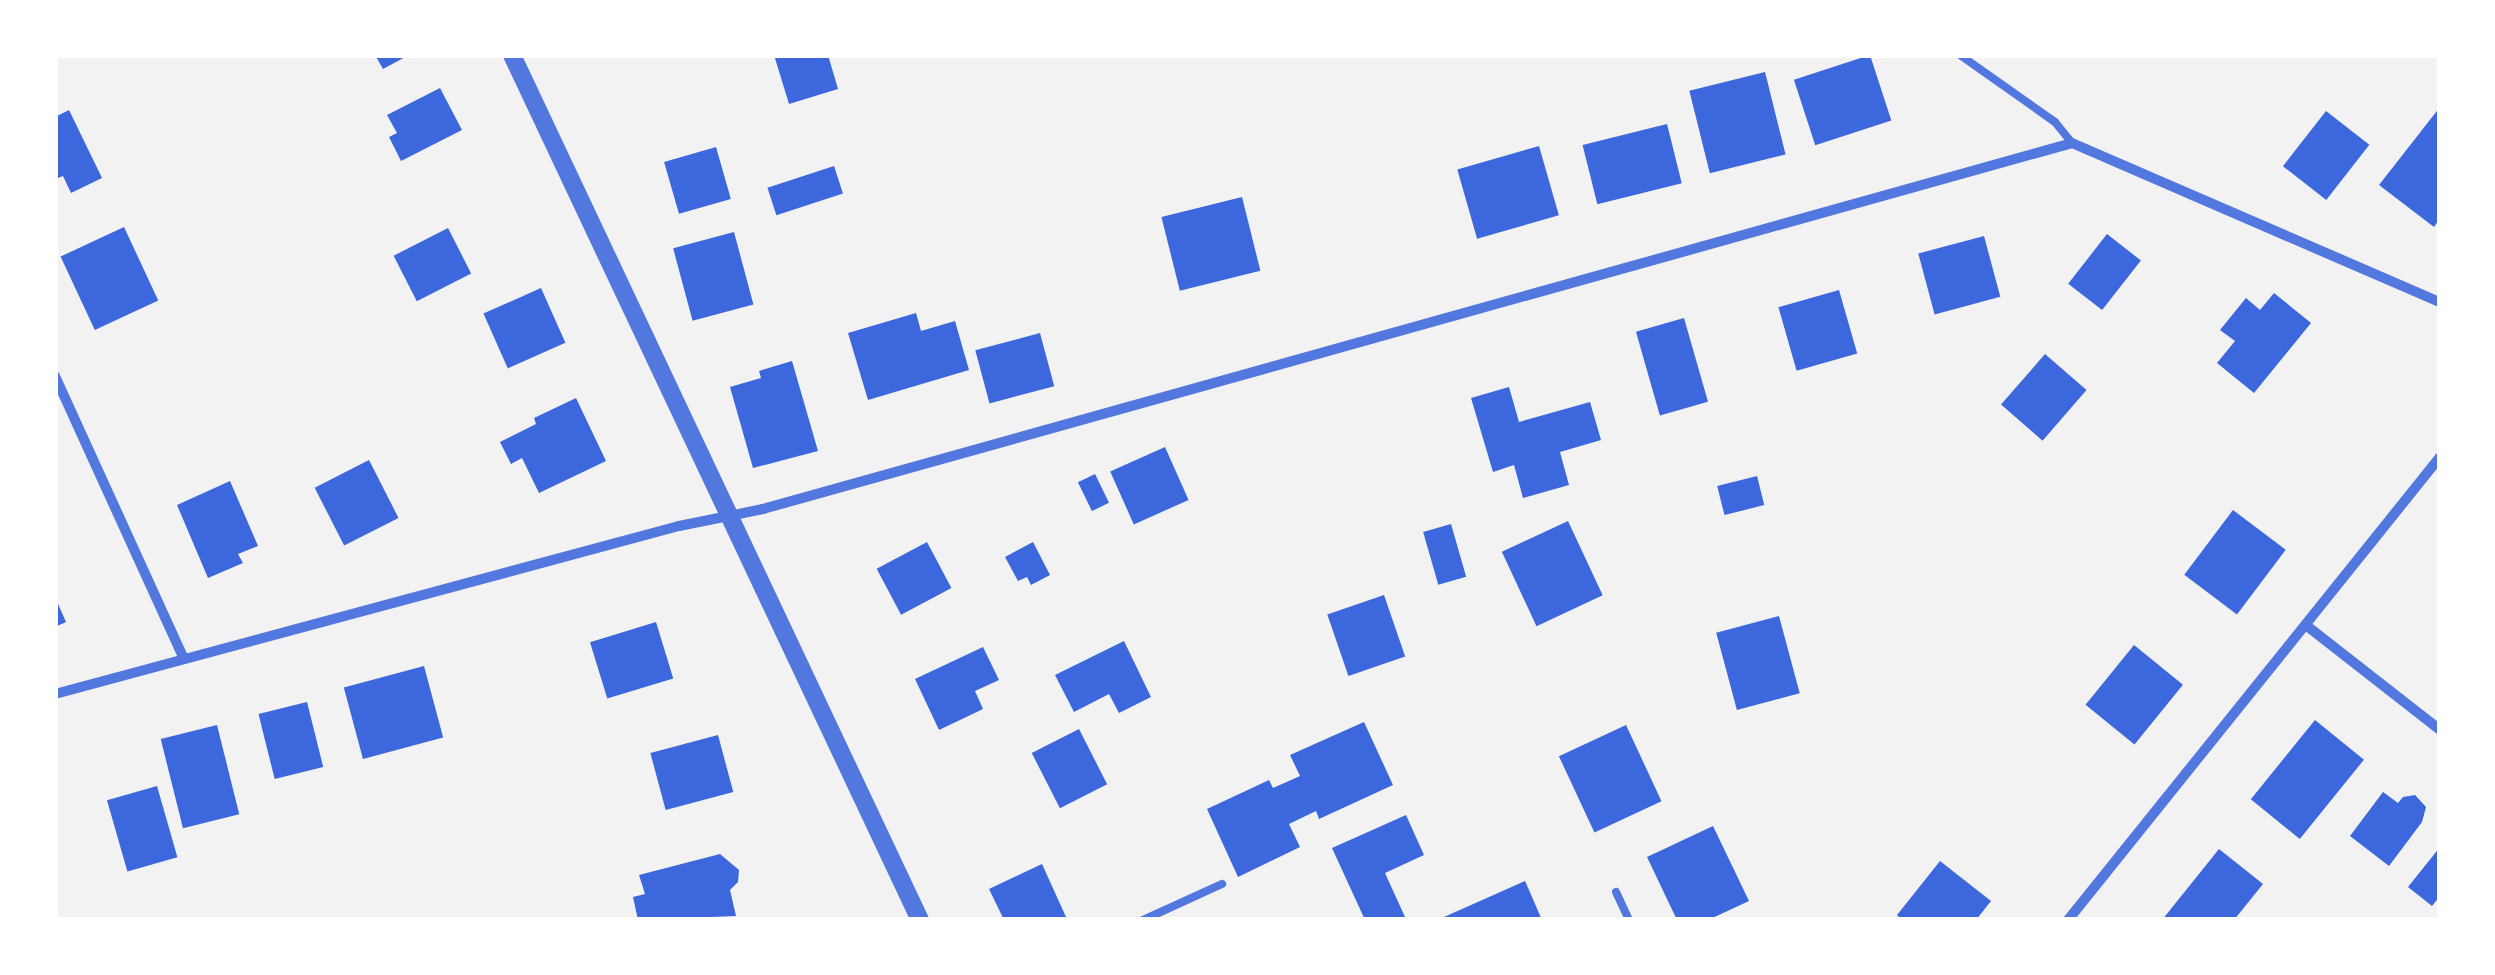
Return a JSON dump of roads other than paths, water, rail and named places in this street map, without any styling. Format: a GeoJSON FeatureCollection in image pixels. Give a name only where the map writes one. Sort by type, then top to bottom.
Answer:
{"type":"FeatureCollection","features":[{"type":"Feature","properties":{"kind":"street"},"geometry":{"type":"LineString","coordinates":[[512,55],[920,920]]}},
{"type":"Feature","properties":{"kind":"street"},"geometry":{"type":"LineString","coordinates":[[55,694],[729,516],[2072,143],[2440,302]]}},
{"type":"Feature","properties":{"kind":"street"},"geometry":{"type":"LineString","coordinates":[[55,376],[184,659]]}},
{"type":"Feature","properties":{"kind":"street"},"geometry":{"type":"LineString","coordinates":[[2068,920],[2440,457]]}},
{"type":"Feature","properties":{"kind":"street"},"geometry":{"type":"LineString","coordinates":[[2307,626],[2440,730]]}},
{"type":"Feature","properties":{"kind":"lane"},"geometry":{"type":"LineString","coordinates":[[1960,55],[2054,122],[2072,143]]}},
{"type":"Feature","properties":{"kind":"lane"},"geometry":{"type":"LineString","coordinates":[[1143,920],[1222,884]]}},
{"type":"Feature","properties":{"kind":"lane"},"geometry":{"type":"LineString","coordinates":[[1616,892],[1629,920]]}}]}
